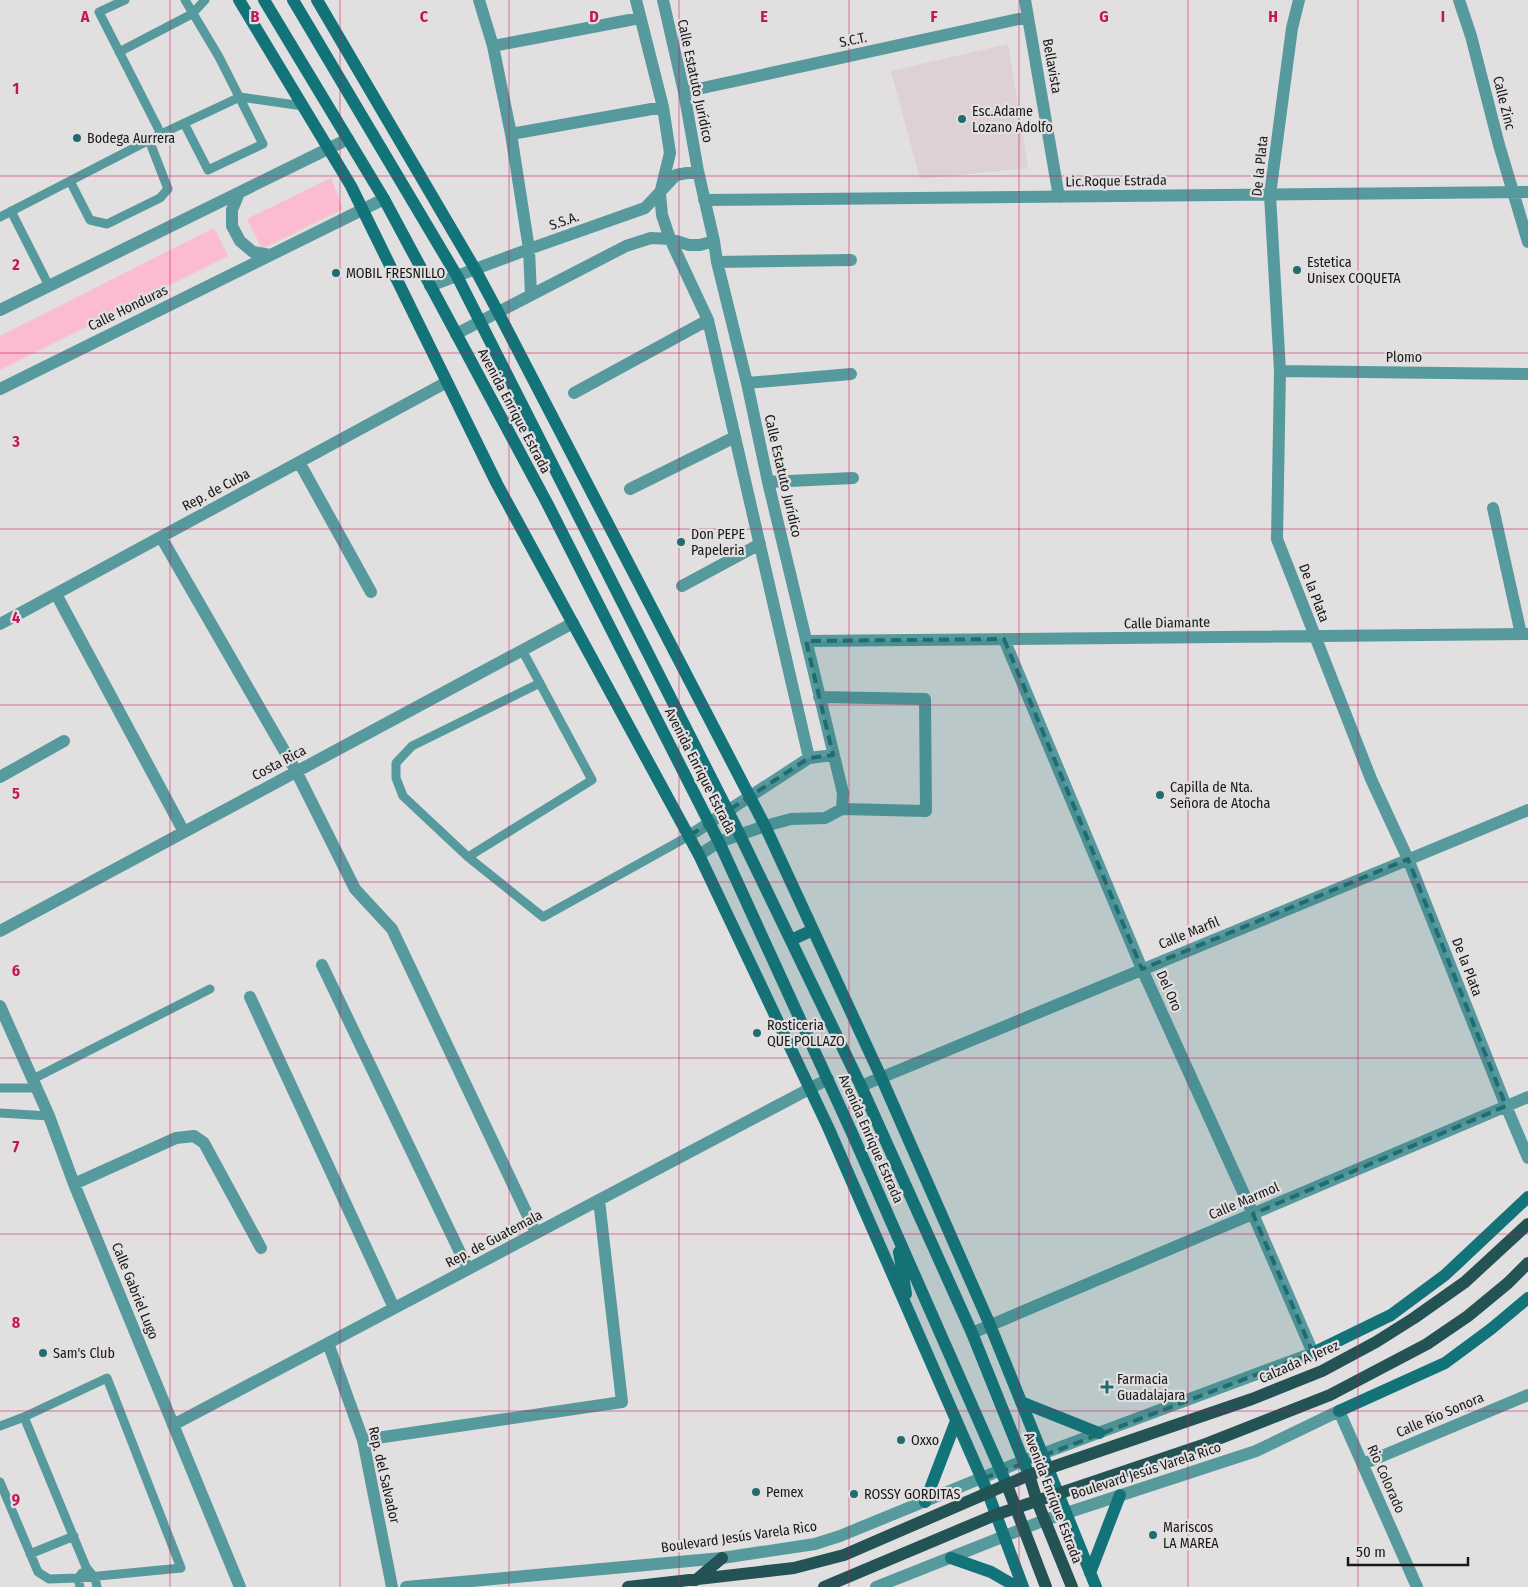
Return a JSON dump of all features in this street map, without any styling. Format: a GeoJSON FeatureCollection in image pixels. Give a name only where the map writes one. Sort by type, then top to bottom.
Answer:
{"type":"FeatureCollection","features":[{"type":"Feature","properties":{"kind":"main road","name":"Calzada A Jerez"},"geometry":{"type":"LineString","coordinates":[[1049,1469],[1252,1399],[1322,1371],[1399,1328],[1458,1288],[1528,1224]]}},
{"type":"Feature","properties":{"kind":"main road"},"geometry":{"type":"LineString","coordinates":[[1059,1495],[1203,1445],[1330,1395],[1427,1344],[1468,1316],[1508,1283],[1528,1263]]}},
{"type":"Feature","properties":{"kind":"main road"},"geometry":{"type":"LineString","coordinates":[[628,1587],[794,1568],[844,1555],[1029,1475],[1049,1469]]}},
{"type":"Feature","properties":{"kind":"main road","name":"Avenida Enrique Estrada"},"geometry":{"type":"LineString","coordinates":[[1029,1475],[1037,1501],[1072,1587]]}},
{"type":"Feature","properties":{"kind":"main road","name":"Avenida Enrique Estrada"},"geometry":{"type":"LineString","coordinates":[[1007,1485],[1046,1587]]}},
{"type":"Feature","properties":{"kind":"main road","name":"Boulevard Jesús Varela Rico"},"geometry":{"type":"LineString","coordinates":[[824,1587],[995,1515],[1059,1495]]}},
{"type":"Feature","properties":{"kind":"main road"},"geometry":{"type":"LineString","coordinates":[[696,1580],[722,1558]]}},
{"type":"Feature","properties":{"kind":"street"},"geometry":{"type":"LineString","coordinates":[[239,0],[351,186],[497,484],[699,855],[810,1089],[910,1314],[988,1493],[1023,1587]]}},
{"type":"Feature","properties":{"kind":"street","name":"Avenida Enrique Estrada"},"geometry":{"type":"LineString","coordinates":[[264,0],[384,199],[547,503],[719,842],[828,1079],[1007,1485]]}},
{"type":"Feature","properties":{"kind":"street","name":"Avenida Enrique Estrada"},"geometry":{"type":"LineString","coordinates":[[293,0],[457,276],[740,835],[862,1086],[972,1333],[1029,1475]]}},
{"type":"Feature","properties":{"kind":"street"},"geometry":{"type":"LineString","coordinates":[[317,0],[475,269],[765,826],[881,1077],[990,1325],[1096,1587]]}},
{"type":"Feature","properties":{"kind":"street"},"geometry":{"type":"LineString","coordinates":[[479,0],[493,46],[511,134],[529,249],[530,295]]}},
{"type":"Feature","properties":{"kind":"street"},"geometry":{"type":"LineString","coordinates":[[636,0],[663,107],[670,153],[660,194],[662,215],[670,239],[708,320],[809,758]]}},
{"type":"Feature","properties":{"kind":"street","name":"Calle Estatuto Jurídico"},"geometry":{"type":"LineString","coordinates":[[662,0],[684,92],[717,262],[843,793],[842,809]]}},
{"type":"Feature","properties":{"kind":"street","name":"Bellavista"},"geometry":{"type":"LineString","coordinates":[[1025,0],[1059,197]]}},
{"type":"Feature","properties":{"kind":"street","name":"De la Plata"},"geometry":{"type":"LineString","coordinates":[[1299,0],[1292,28],[1270,195],[1280,371],[1277,539],[1371,779],[1408,859],[1528,1158]]}},
{"type":"Feature","properties":{"kind":"street","name":"Calle Zinc"},"geometry":{"type":"LineString","coordinates":[[1459,0],[1471,36],[1528,242]]}},
{"type":"Feature","properties":{"kind":"street","name":"S.C.T."},"geometry":{"type":"LineString","coordinates":[[684,92],[1028,17]]}},
{"type":"Feature","properties":{"kind":"street"},"geometry":{"type":"LineString","coordinates":[[493,46],[640,18]]}},
{"type":"Feature","properties":{"kind":"street"},"geometry":{"type":"LineString","coordinates":[[511,134],[663,107]]}},
{"type":"Feature","properties":{"kind":"street"},"geometry":{"type":"LineString","coordinates":[[0,310],[348,139]]}},
{"type":"Feature","properties":{"kind":"street","name":"S.S.A."},"geometry":{"type":"LineString","coordinates":[[430,286],[645,208],[676,175],[698,171]]}},
{"type":"Feature","properties":{"kind":"street","name":"Lic.Roque Estrada"},"geometry":{"type":"LineString","coordinates":[[704,200],[1528,192]]}},
{"type":"Feature","properties":{"kind":"street"},"geometry":{"type":"LineString","coordinates":[[239,193],[232,210],[232,226],[240,241],[253,252],[270,254]]}},
{"type":"Feature","properties":{"kind":"street","name":"Calle Honduras"},"geometry":{"type":"LineString","coordinates":[[0,389],[384,199]]}},
{"type":"Feature","properties":{"kind":"street"},"geometry":{"type":"LineString","coordinates":[[456,334],[626,246],[651,238],[670,239],[689,245],[700,245],[714,241]]}},
{"type":"Feature","properties":{"kind":"street"},"geometry":{"type":"LineString","coordinates":[[717,262],[851,260]]}},
{"type":"Feature","properties":{"kind":"street"},"geometry":{"type":"LineString","coordinates":[[574,393],[708,320]]}},
{"type":"Feature","properties":{"kind":"street","name":"Plomo"},"geometry":{"type":"LineString","coordinates":[[1280,371],[1528,374]]}},
{"type":"Feature","properties":{"kind":"street"},"geometry":{"type":"LineString","coordinates":[[747,383],[851,374]]}},
{"type":"Feature","properties":{"kind":"street","name":"Rep. de Cuba"},"geometry":{"type":"LineString","coordinates":[[0,624],[447,382]]}},
{"type":"Feature","properties":{"kind":"street"},"geometry":{"type":"LineString","coordinates":[[630,489],[735,437]]}},
{"type":"Feature","properties":{"kind":"street"},"geometry":{"type":"LineString","coordinates":[[299,462],[371,592]]}},
{"type":"Feature","properties":{"kind":"street"},"geometry":{"type":"LineString","coordinates":[[768,482],[853,478]]}},
{"type":"Feature","properties":{"kind":"street"},"geometry":{"type":"LineString","coordinates":[[1493,508],[1524,634]]}},
{"type":"Feature","properties":{"kind":"street"},"geometry":{"type":"LineString","coordinates":[[162,536],[296,772],[355,889],[392,929],[536,1233]]}},
{"type":"Feature","properties":{"kind":"street"},"geometry":{"type":"LineString","coordinates":[[682,586],[760,544]]}},
{"type":"Feature","properties":{"kind":"street"},"geometry":{"type":"LineString","coordinates":[[56,594],[184,832]]}},
{"type":"Feature","properties":{"kind":"street","name":"Costa Rica"},"geometry":{"type":"LineString","coordinates":[[0,931],[573,623]]}},
{"type":"Feature","properties":{"kind":"street","name":"Calle Diamante"},"geometry":{"type":"LineString","coordinates":[[806,641],[1524,634]]}},
{"type":"Feature","properties":{"kind":"street","name":"Del Oro"},"geometry":{"type":"LineString","coordinates":[[1004,639],[1142,969],[1253,1214],[1313,1353]]}},
{"type":"Feature","properties":{"kind":"street"},"geometry":{"type":"LineString","coordinates":[[699,855],[719,842],[765,826],[791,819],[825,818],[842,809],[926,811],[925,699],[819,697]]}},
{"type":"Feature","properties":{"kind":"street"},"geometry":{"type":"LineString","coordinates":[[0,777],[64,740]]}},
{"type":"Feature","properties":{"kind":"street"},"geometry":{"type":"LineString","coordinates":[[689,836],[809,758],[833,755]]}},
{"type":"Feature","properties":{"kind":"street","name":"Calle Marfil"},"geometry":{"type":"LineString","coordinates":[[862,1086],[1528,810]]}},
{"type":"Feature","properties":{"kind":"street"},"geometry":{"type":"LineString","coordinates":[[791,940],[813,930]]}},
{"type":"Feature","properties":{"kind":"street"},"geometry":{"type":"LineString","coordinates":[[322,965],[468,1269]]}},
{"type":"Feature","properties":{"kind":"street"},"geometry":{"type":"LineString","coordinates":[[250,997],[394,1308]]}},
{"type":"Feature","properties":{"kind":"street","name":"Calle Gabriel Lugo"},"geometry":{"type":"LineString","coordinates":[[0,1006],[49,1116],[74,1184],[240,1587]]}},
{"type":"Feature","properties":{"kind":"street","name":"Rep. de Guatemala"},"geometry":{"type":"LineString","coordinates":[[174,1425],[828,1079]]}},
{"type":"Feature","properties":{"kind":"street","name":"Calle Marmol"},"geometry":{"type":"LineString","coordinates":[[972,1333],[1528,1097]]}},
{"type":"Feature","properties":{"kind":"street"},"geometry":{"type":"LineString","coordinates":[[74,1184],[176,1138],[194,1136],[204,1143],[261,1248]]}},
{"type":"Feature","properties":{"kind":"street"},"geometry":{"type":"LineString","coordinates":[[1313,1353],[1391,1315],[1445,1275],[1528,1197]]}},
{"type":"Feature","properties":{"kind":"street"},"geometry":{"type":"LineString","coordinates":[[363,1440],[622,1402],[599,1200]]}},
{"type":"Feature","properties":{"kind":"street"},"geometry":{"type":"LineString","coordinates":[[896,1233],[910,1314]]}},
{"type":"Feature","properties":{"kind":"street"},"geometry":{"type":"LineString","coordinates":[[1339,1411],[1445,1363],[1491,1329],[1528,1298]]}},
{"type":"Feature","properties":{"kind":"street","name":"Rep. del Salvador"},"geometry":{"type":"LineString","coordinates":[[328,1343],[363,1440],[392,1587]]}},
{"type":"Feature","properties":{"kind":"street","name":"Boulevard Jesús Varela Rico"},"geometry":{"type":"LineString","coordinates":[[406,1587],[722,1558],[815,1544],[925,1502],[1023,1461],[1313,1353]]}},
{"type":"Feature","properties":{"kind":"street","name":"Calle Río Sonora"},"geometry":{"type":"LineString","coordinates":[[1362,1464],[1528,1395]]}},
{"type":"Feature","properties":{"kind":"street"},"geometry":{"type":"LineString","coordinates":[[1021,1402],[1099,1433]]}},
{"type":"Feature","properties":{"kind":"street","name":"Boulevard Jesús Varela Rico"},"geometry":{"type":"LineString","coordinates":[[876,1587],[1045,1520],[1256,1451],[1339,1411]]}},
{"type":"Feature","properties":{"kind":"street","name":"Rio Colorado"},"geometry":{"type":"LineString","coordinates":[[1339,1411],[1417,1587]]}},
{"type":"Feature","properties":{"kind":"street"},"geometry":{"type":"LineString","coordinates":[[925,1502],[956,1421]]}},
{"type":"Feature","properties":{"kind":"street"},"geometry":{"type":"LineString","coordinates":[[1090,1573],[1120,1495]]}},
{"type":"Feature","properties":{"kind":"street"},"geometry":{"type":"LineString","coordinates":[[951,1558],[991,1572],[1017,1587]]}},
{"type":"Feature","properties":{"kind":"lane"},"geometry":{"type":"LineString","coordinates":[[125,0],[99,12],[161,134]]}},
{"type":"Feature","properties":{"kind":"lane"},"geometry":{"type":"LineString","coordinates":[[184,123],[208,170],[263,144],[219,58],[185,0]]}},
{"type":"Feature","properties":{"kind":"lane"},"geometry":{"type":"LineString","coordinates":[[119,52],[192,14],[205,0]]}},
{"type":"Feature","properties":{"kind":"lane"},"geometry":{"type":"LineString","coordinates":[[0,217],[161,134],[240,97],[302,106]]}},
{"type":"Feature","properties":{"kind":"lane"},"geometry":{"type":"LineString","coordinates":[[70,181],[90,220],[107,224],[160,198],[168,189],[149,140]]}},
{"type":"Feature","properties":{"kind":"lane"},"geometry":{"type":"LineString","coordinates":[[11,211],[49,286]]}},
{"type":"Feature","properties":{"kind":"lane"},"geometry":{"type":"LineString","coordinates":[[468,857],[592,780],[522,650]]}},
{"type":"Feature","properties":{"kind":"lane"},"geometry":{"type":"LineString","coordinates":[[540,683],[412,746],[396,763],[396,778],[403,796],[468,857],[543,917],[689,836]]}},
{"type":"Feature","properties":{"kind":"lane"},"geometry":{"type":"LineString","coordinates":[[0,1088],[35,1084],[210,989]]}},
{"type":"Feature","properties":{"kind":"lane"},"geometry":{"type":"LineString","coordinates":[[0,1113],[49,1116]]}},
{"type":"Feature","properties":{"kind":"lane"},"geometry":{"type":"LineString","coordinates":[[0,1426],[24,1417],[107,1378],[181,1568],[96,1582],[79,1583],[49,1579],[38,1572],[0,1482]]}},
{"type":"Feature","properties":{"kind":"lane"},"geometry":{"type":"LineString","coordinates":[[24,1417],[86,1567],[96,1582]]}},
{"type":"Feature","properties":{"kind":"lane"},"geometry":{"type":"LineString","coordinates":[[30,1554],[74,1536]]}},
{"type":"Feature","properties":{"kind":"lane"},"geometry":{"type":"LineString","coordinates":[[79,1583],[86,1567]]}},
{"type":"Feature","properties":{"kind":"highlighted area"},"geometry":{"type":"Polygon","coordinates":[[[1004,639],[1142,969],[1408,859],[1506,1106],[1253,1214],[1313,1353],[982,1479],[828,1127],[689,836],[809,758],[833,755],[806,641],[1004,639]]]}},
{"type":"Feature","properties":{"kind":"shaded area","name":"Esc.Adame Lozano Adolfo"},"geometry":{"type":"Polygon","coordinates":[[[1008,44],[1028,168],[920,179],[891,71],[1008,44]]]}},
{"type":"Feature","properties":{"kind":"shaded area"},"geometry":{"type":"Polygon","coordinates":[[[331,178],[343,209],[262,249],[247,219],[331,178]]]}},
{"type":"Feature","properties":{"kind":"shaded area"},"geometry":{"type":"Polygon","coordinates":[[[214,228],[228,256],[0,370],[0,336],[214,228]]]}},
{"type":"Feature","properties":{"kind":"place","name":"Esc.Adame Lozano Adolfo"},"geometry":{"type":"Point","coordinates":[962,119]}},
{"type":"Feature","properties":{"kind":"place","name":"Bodega Aurrera"},"geometry":{"type":"Point","coordinates":[77,138]}},
{"type":"Feature","properties":{"kind":"place","name":"Estetica Unisex COQUETA"},"geometry":{"type":"Point","coordinates":[1297,270]}},
{"type":"Feature","properties":{"kind":"place","name":"MOBIL FRESNILLO"},"geometry":{"type":"Point","coordinates":[336,273]}},
{"type":"Feature","properties":{"kind":"place","name":"Don PEPE Papeleria"},"geometry":{"type":"Point","coordinates":[681,542]}},
{"type":"Feature","properties":{"kind":"place","name":"Capilla de Nta. Señora de Atocha"},"geometry":{"type":"Point","coordinates":[1160,795]}},
{"type":"Feature","properties":{"kind":"place","name":"Rosticeria QUE POLLAZO"},"geometry":{"type":"Point","coordinates":[757,1033]}},
{"type":"Feature","properties":{"kind":"place","name":"Sam's Club"},"geometry":{"type":"Point","coordinates":[43,1353]}},
{"type":"Feature","properties":{"kind":"place","name":"Farmacia Guadalajara"},"geometry":{"type":"Point","coordinates":[1107,1387]}},
{"type":"Feature","properties":{"kind":"place","name":"Oxxo"},"geometry":{"type":"Point","coordinates":[901,1440]}},
{"type":"Feature","properties":{"kind":"place","name":"Pemex"},"geometry":{"type":"Point","coordinates":[756,1492]}},
{"type":"Feature","properties":{"kind":"place","name":"ROSSY GORDITAS"},"geometry":{"type":"Point","coordinates":[854,1494]}},
{"type":"Feature","properties":{"kind":"place","name":"Mariscos LA MAREA"},"geometry":{"type":"Point","coordinates":[1153,1535]}}]}
